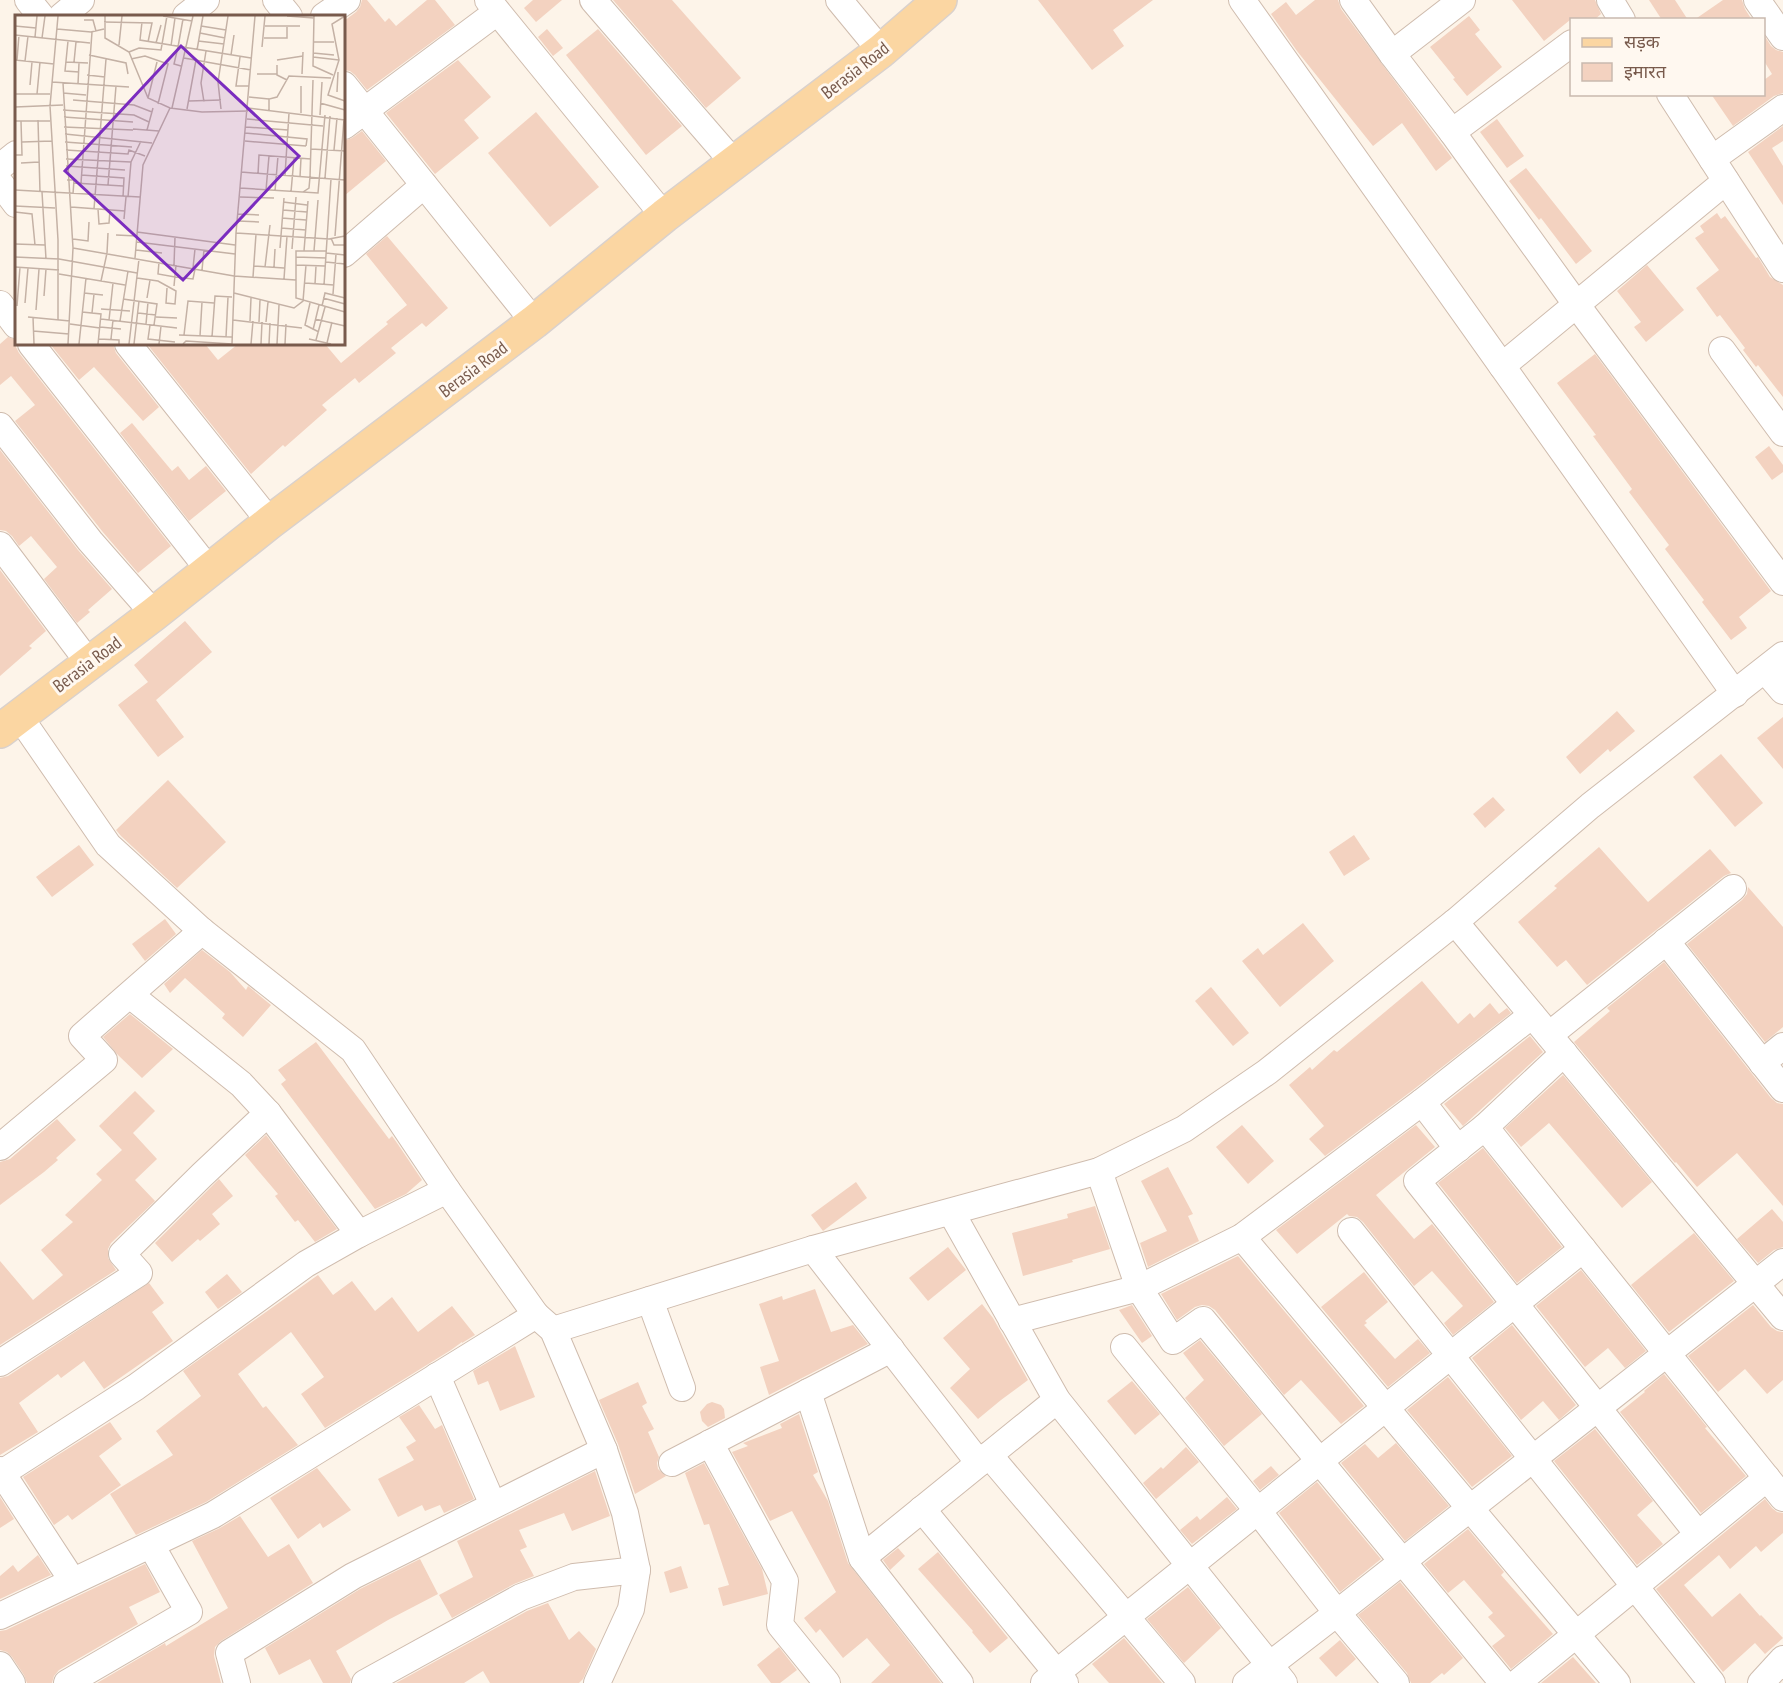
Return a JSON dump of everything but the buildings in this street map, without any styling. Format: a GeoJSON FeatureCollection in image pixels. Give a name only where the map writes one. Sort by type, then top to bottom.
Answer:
{"type":"FeatureCollection","features":[{"type":"Feature","properties":{"kind":"main road","name":"Berasia Road"},"geometry":{"type":"LineString","coordinates":[[9,723],[534,322],[664,216],[881,51],[937,1]]}},
{"type":"Feature","properties":{"kind":"street"},"geometry":{"type":"LineString","coordinates":[[28,0],[40,15]]}},
{"type":"Feature","properties":{"kind":"street"},"geometry":{"type":"LineString","coordinates":[[63,15],[81,0]]}},
{"type":"Feature","properties":{"kind":"street"},"geometry":{"type":"LineString","coordinates":[[187,15],[206,0]]}},
{"type":"Feature","properties":{"kind":"street"},"geometry":{"type":"LineString","coordinates":[[276,0],[288,15]]}},
{"type":"Feature","properties":{"kind":"street"},"geometry":{"type":"LineString","coordinates":[[325,15],[347,0]]}},
{"type":"Feature","properties":{"kind":"street"},"geometry":{"type":"LineString","coordinates":[[593,0],[734,163]]}},
{"type":"Feature","properties":{"kind":"street"},"geometry":{"type":"LineString","coordinates":[[839,0],[881,51]]}},
{"type":"Feature","properties":{"kind":"street"},"geometry":{"type":"LineString","coordinates":[[1242,0],[1735,694]]}},
{"type":"Feature","properties":{"kind":"street"},"geometry":{"type":"LineString","coordinates":[[1353,0],[1783,582]]}},
{"type":"Feature","properties":{"kind":"street"},"geometry":{"type":"LineString","coordinates":[[1392,54],[1462,0]]}},
{"type":"Feature","properties":{"kind":"street"},"geometry":{"type":"LineString","coordinates":[[1757,0],[1783,37]]}},
{"type":"Feature","properties":{"kind":"street"},"geometry":{"type":"LineString","coordinates":[[345,125],[492,6],[664,216]]}},
{"type":"Feature","properties":{"kind":"street"},"geometry":{"type":"LineString","coordinates":[[1452,132],[1570,45]]}},
{"type":"Feature","properties":{"kind":"street"},"geometry":{"type":"LineString","coordinates":[[345,86],[534,322]]}},
{"type":"Feature","properties":{"kind":"street"},"geometry":{"type":"LineString","coordinates":[[1671,96],[1783,269]]}},
{"type":"Feature","properties":{"kind":"street"},"geometry":{"type":"LineString","coordinates":[[1712,159],[1783,108]]}},
{"type":"Feature","properties":{"kind":"street"},"geometry":{"type":"LineString","coordinates":[[0,167],[15,155]]}},
{"type":"Feature","properties":{"kind":"street"},"geometry":{"type":"LineString","coordinates":[[1502,366],[1726,181]]}},
{"type":"Feature","properties":{"kind":"street"},"geometry":{"type":"LineString","coordinates":[[0,183],[15,203]]}},
{"type":"Feature","properties":{"kind":"street"},"geometry":{"type":"LineString","coordinates":[[345,253],[424,185]]}},
{"type":"Feature","properties":{"kind":"street"},"geometry":{"type":"LineString","coordinates":[[0,304],[15,324]]}},
{"type":"Feature","properties":{"kind":"street"},"geometry":{"type":"LineString","coordinates":[[32,345],[209,570]]}},
{"type":"Feature","properties":{"kind":"street"},"geometry":{"type":"LineString","coordinates":[[129,345],[270,522]]}},
{"type":"Feature","properties":{"kind":"street"},"geometry":{"type":"LineString","coordinates":[[1722,350],[1783,433]]}},
{"type":"Feature","properties":{"kind":"street"},"geometry":{"type":"LineString","coordinates":[[0,426],[90,541],[154,614]]}},
{"type":"Feature","properties":{"kind":"street"},"geometry":{"type":"LineString","coordinates":[[0,545],[89,663]]}},
{"type":"Feature","properties":{"kind":"street"},"geometry":{"type":"LineString","coordinates":[[0,1616],[213,1515],[436,1376],[545,1322],[650,1300],[813,1249],[1099,1171],[1184,1129],[1267,1072],[1455,922],[1590,806],[1774,663],[1783,691]]}},
{"type":"Feature","properties":{"kind":"street"},"geometry":{"type":"LineString","coordinates":[[9,723],[108,845],[202,931],[353,1050],[447,1190],[545,1322],[604,1450],[625,1513],[637,1570],[631,1609],[597,1683]]}},
{"type":"Feature","properties":{"kind":"street"},"geometry":{"type":"LineString","coordinates":[[1698,1534],[1417,1181],[1485,1127],[1556,1044],[1666,941],[1733,888]]}},
{"type":"Feature","properties":{"kind":"street"},"geometry":{"type":"LineString","coordinates":[[1455,922],[1783,1317]]}},
{"type":"Feature","properties":{"kind":"street"},"geometry":{"type":"LineString","coordinates":[[0,1147],[104,1060],[82,1036],[202,931]]}},
{"type":"Feature","properties":{"kind":"street"},"geometry":{"type":"LineString","coordinates":[[1666,941],[1783,1089]]}},
{"type":"Feature","properties":{"kind":"street"},"geometry":{"type":"LineString","coordinates":[[130,995],[241,1084],[268,1113],[359,1234]]}},
{"type":"Feature","properties":{"kind":"street"},"geometry":{"type":"LineString","coordinates":[[1012,1321],[1139,1288],[1242,1237],[1422,1102],[1532,1015]]}},
{"type":"Feature","properties":{"kind":"street"},"geometry":{"type":"LineString","coordinates":[[1762,1063],[1783,1046]]}},
{"type":"Feature","properties":{"kind":"street"},"geometry":{"type":"LineString","coordinates":[[1422,1102],[1458,1149]]}},
{"type":"Feature","properties":{"kind":"street"},"geometry":{"type":"LineString","coordinates":[[0,1363],[139,1273],[122,1254],[268,1113]]}},
{"type":"Feature","properties":{"kind":"street"},"geometry":{"type":"LineString","coordinates":[[1485,1127],[1783,1498]]}},
{"type":"Feature","properties":{"kind":"street"},"geometry":{"type":"LineString","coordinates":[[1099,1171],[1139,1288],[1173,1341],[1203,1320],[1503,1683]]}},
{"type":"Feature","properties":{"kind":"street"},"geometry":{"type":"LineString","coordinates":[[72,1581],[1,1472],[136,1387],[306,1264],[359,1234],[447,1190]]}},
{"type":"Feature","properties":{"kind":"street"},"geometry":{"type":"LineString","coordinates":[[951,1212],[1057,1400],[1277,1674]]}},
{"type":"Feature","properties":{"kind":"street"},"geometry":{"type":"LineString","coordinates":[[1351,1232],[1712,1683]]}},
{"type":"Feature","properties":{"kind":"street"},"geometry":{"type":"LineString","coordinates":[[1242,1237],[1617,1683]]}},
{"type":"Feature","properties":{"kind":"street"},"geometry":{"type":"LineString","coordinates":[[813,1249],[891,1349],[984,1459],[1182,1683]]}},
{"type":"Feature","properties":{"kind":"street"},"geometry":{"type":"LineString","coordinates":[[922,1509],[1055,1680],[1126,1617],[1583,1249]]}},
{"type":"Feature","properties":{"kind":"street"},"geometry":{"type":"LineString","coordinates":[[1246,1683],[1277,1674],[1337,1613],[1402,1560],[1783,1262]]}},
{"type":"Feature","properties":{"kind":"street"},"geometry":{"type":"LineString","coordinates":[[650,1300],[682,1388]]}},
{"type":"Feature","properties":{"kind":"street"},"geometry":{"type":"LineString","coordinates":[[1124,1347],[1258,1511],[1337,1613],[1396,1683]]}},
{"type":"Feature","properties":{"kind":"street"},"geometry":{"type":"LineString","coordinates":[[672,1463],[891,1349]]}},
{"type":"Feature","properties":{"kind":"street"},"geometry":{"type":"LineString","coordinates":[[436,1376],[493,1505]]}},
{"type":"Feature","properties":{"kind":"street"},"geometry":{"type":"LineString","coordinates":[[808,1392],[862,1558],[960,1683]]}},
{"type":"Feature","properties":{"kind":"street"},"geometry":{"type":"LineString","coordinates":[[862,1558],[1057,1400]]}},
{"type":"Feature","properties":{"kind":"street"},"geometry":{"type":"LineString","coordinates":[[710,1443],[785,1581],[780,1625],[827,1683]]}},
{"type":"Feature","properties":{"kind":"street"},"geometry":{"type":"LineString","coordinates":[[237,1683],[229,1653],[353,1576],[604,1450]]}},
{"type":"Feature","properties":{"kind":"street"},"geometry":{"type":"LineString","coordinates":[[1517,1683],[1767,1478]]}},
{"type":"Feature","properties":{"kind":"street"},"geometry":{"type":"LineString","coordinates":[[67,1683],[189,1612],[151,1545]]}},
{"type":"Feature","properties":{"kind":"street"},"geometry":{"type":"LineString","coordinates":[[365,1683],[521,1597],[574,1577],[637,1570]]}},
{"type":"Feature","properties":{"kind":"street"},"geometry":{"type":"LineString","coordinates":[[1761,1683],[1783,1659]]}},
{"type":"Feature","properties":{"kind":"street"},"geometry":{"type":"LineString","coordinates":[[0,1665],[12,1683]]}}]}
